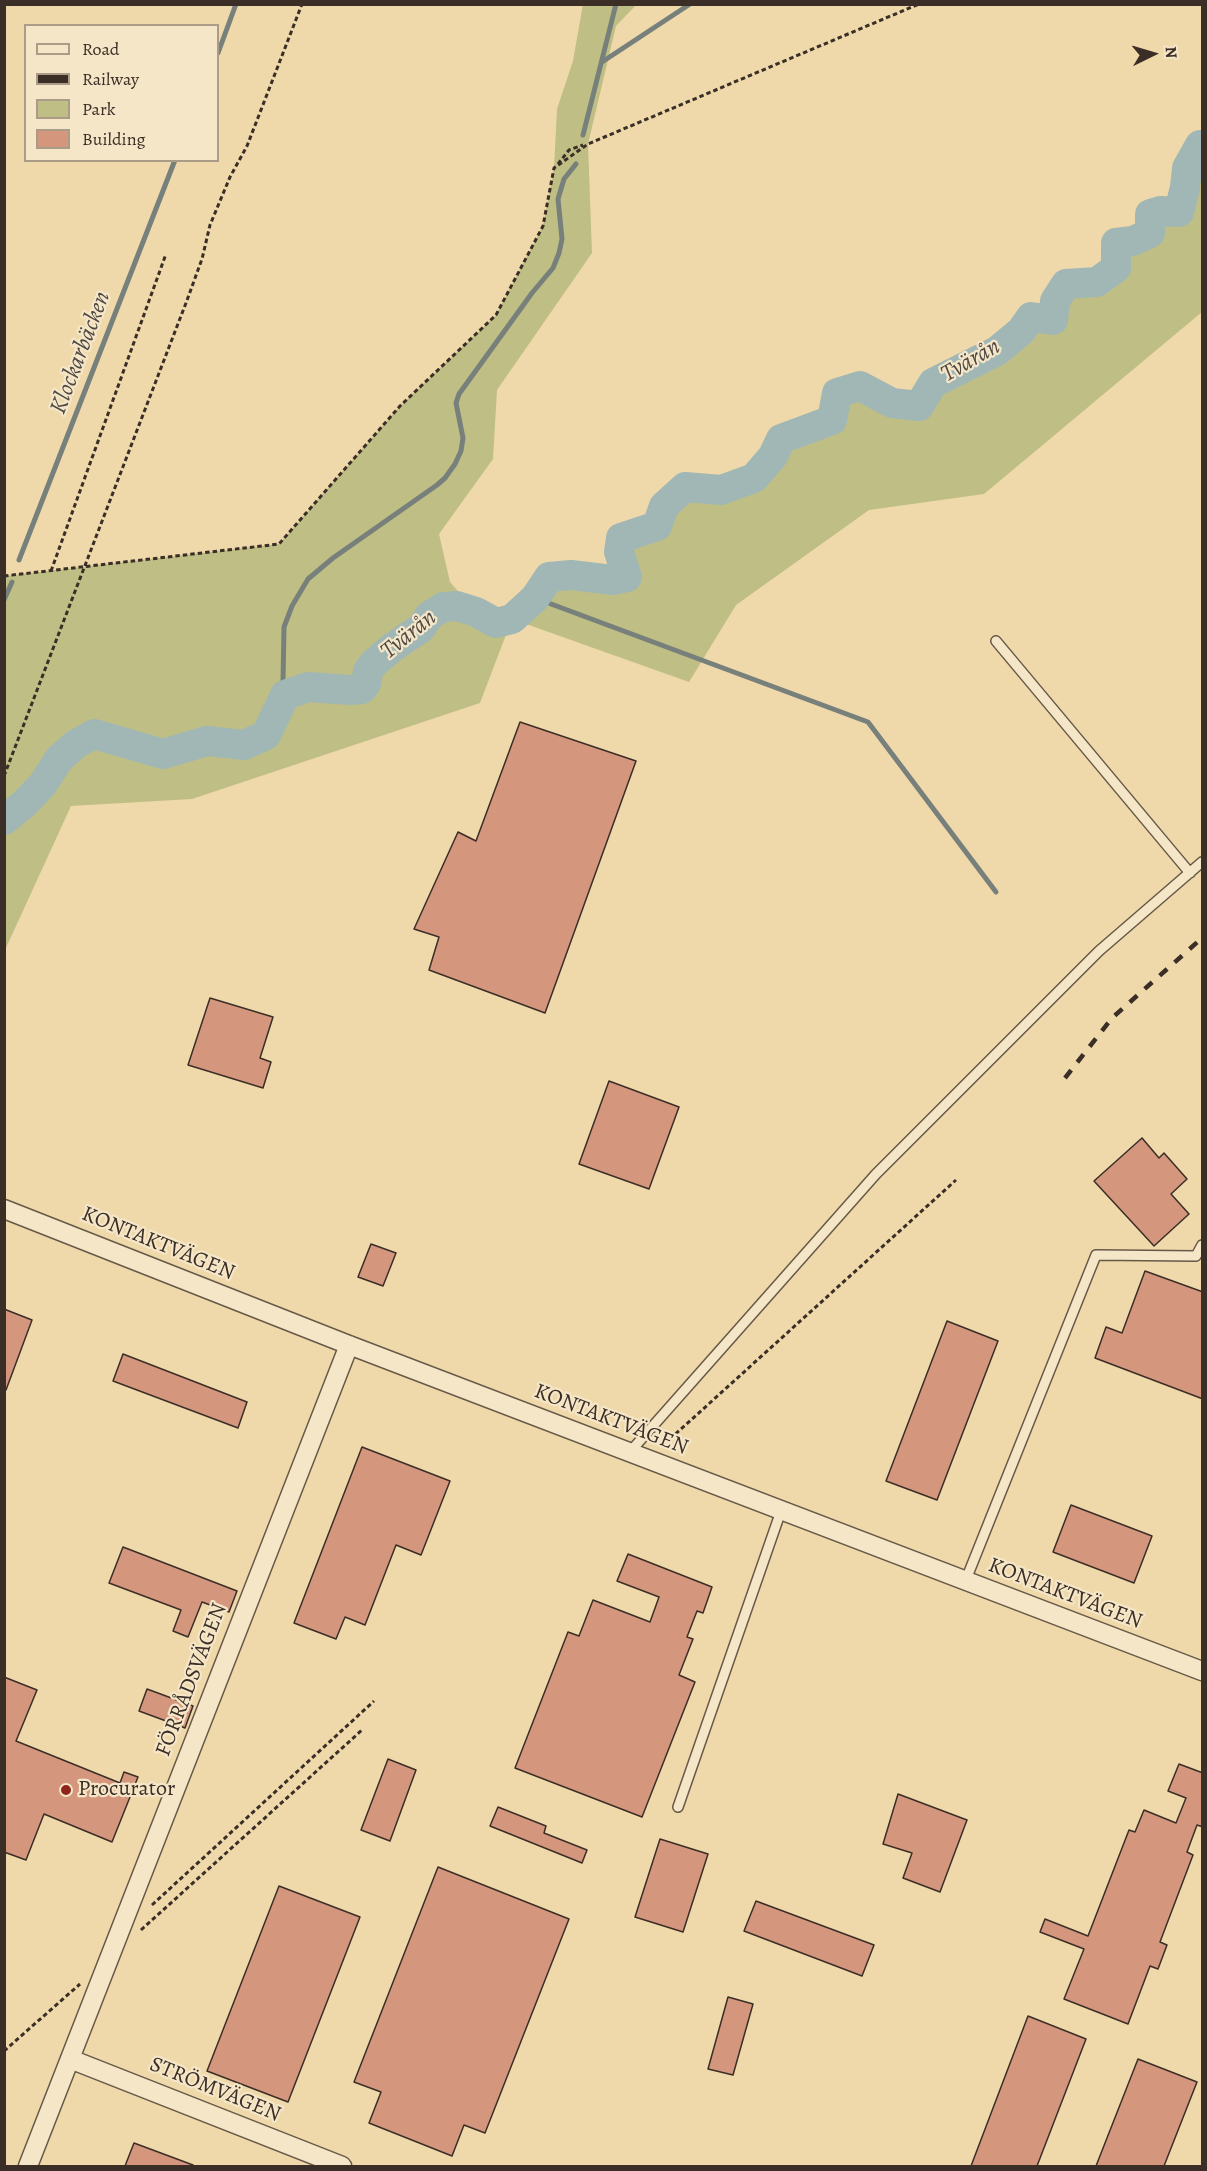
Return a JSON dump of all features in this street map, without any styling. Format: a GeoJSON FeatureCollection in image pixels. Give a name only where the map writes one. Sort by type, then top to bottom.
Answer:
{"type":"FeatureCollection","features":[{"type":"Feature","properties":{"kind":"street","name":"KONTAKTVÄGEN"},"geometry":{"type":"LineString","coordinates":[[4,1209],[629,1453],[1203,1671]]}},
{"type":"Feature","properties":{"kind":"street","name":"FÖRRÅDSVÄGEN"},"geometry":{"type":"LineString","coordinates":[[28,2166],[349,1345]]}},
{"type":"Feature","properties":{"kind":"street","name":"STRÖMVÄGEN"},"geometry":{"type":"LineString","coordinates":[[70,2059],[342,2166]]}},
{"type":"Feature","properties":{"kind":"lane"},"geometry":{"type":"LineString","coordinates":[[996,641],[1190,873]]}},
{"type":"Feature","properties":{"kind":"lane"},"geometry":{"type":"LineString","coordinates":[[629,1453],[876,1174],[1099,951],[1203,862]]}},
{"type":"Feature","properties":{"kind":"lane"},"geometry":{"type":"LineString","coordinates":[[965,1582],[1096,1255],[1196,1256],[1203,1245]]}},
{"type":"Feature","properties":{"kind":"lane"},"geometry":{"type":"LineString","coordinates":[[678,1807],[781,1511]]}},
{"type":"Feature","properties":{"kind":"path"},"geometry":{"type":"LineString","coordinates":[[4,776],[186,303],[202,259],[210,225],[230,177],[247,146],[302,4]]}},
{"type":"Feature","properties":{"kind":"path"},"geometry":{"type":"LineString","coordinates":[[4,576],[279,544],[400,406],[496,315],[543,226],[555,168],[588,144],[919,4]]}},
{"type":"Feature","properties":{"kind":"path"},"geometry":{"type":"LineString","coordinates":[[51,571],[166,254]]}},
{"type":"Feature","properties":{"kind":"path"},"geometry":{"type":"LineString","coordinates":[[670,1439],[957,1180]]}},
{"type":"Feature","properties":{"kind":"path"},"geometry":{"type":"LineString","coordinates":[[152,1905],[374,1701]]}},
{"type":"Feature","properties":{"kind":"path"},"geometry":{"type":"LineString","coordinates":[[141,1930],[362,1730]]}},
{"type":"Feature","properties":{"kind":"path"},"geometry":{"type":"LineString","coordinates":[[4,2051],[83,1981]]}},
{"type":"Feature","properties":{"kind":"green space"},"geometry":{"type":"Polygon","coordinates":[[[583,4],[636,5],[616,26],[588,144],[592,253],[497,390],[493,459],[439,534],[450,582],[476,612],[496,623],[512,619],[480,703],[192,799],[71,806],[5,950],[5,576],[279,544],[400,406],[496,315],[543,226],[554,168],[557,109],[573,61],[583,4]]]}},
{"type":"Feature","properties":{"kind":"green space"},"geometry":{"type":"Polygon","coordinates":[[[1202,145],[1202,312],[984,494],[869,510],[736,605],[689,682],[512,619],[535,598],[549,577],[571,575],[613,580],[626,577],[619,552],[621,538],[657,526],[664,506],[685,487],[721,490],[754,478],[773,456],[781,439],[832,420],[837,393],[860,386],[892,403],[919,406],[933,383],[997,351],[1021,331],[1031,317],[1052,320],[1055,301],[1066,284],[1097,282],[1116,268],[1116,243],[1133,241],[1150,233],[1150,214],[1160,211],[1179,212],[1187,168],[1202,145]]]}},
{"type":"Feature","properties":{"kind":"building"},"geometry":{"type":"Polygon","coordinates":[[[520,722],[636,761],[545,1013],[429,970],[439,937],[414,929],[458,832],[476,841],[520,722]]]}},
{"type":"Feature","properties":{"kind":"building"},"geometry":{"type":"Polygon","coordinates":[[[210,998],[273,1017],[260,1058],[271,1062],[263,1088],[188,1065],[210,998]]]}},
{"type":"Feature","properties":{"kind":"building"},"geometry":{"type":"Polygon","coordinates":[[[609,1081],[679,1107],[649,1189],[579,1164],[609,1081]]]}},
{"type":"Feature","properties":{"kind":"building"},"geometry":{"type":"Polygon","coordinates":[[[1142,1138],[1159,1158],[1164,1153],[1187,1179],[1171,1194],[1189,1214],[1154,1246],[1094,1181],[1142,1138]]]}},
{"type":"Feature","properties":{"kind":"building"},"geometry":{"type":"Polygon","coordinates":[[[371,1244],[396,1253],[383,1286],[358,1277],[371,1244]]]}},
{"type":"Feature","properties":{"kind":"building"},"geometry":{"type":"Polygon","coordinates":[[[1145,1271],[1203,1292],[1203,1399],[1095,1358],[1106,1327],[1122,1333],[1145,1271]]]}},
{"type":"Feature","properties":{"kind":"building"},"geometry":{"type":"Polygon","coordinates":[[[4,1309],[32,1320],[6,1390],[4,1390],[4,1309]]]}},
{"type":"Feature","properties":{"kind":"building"},"geometry":{"type":"Polygon","coordinates":[[[947,1321],[998,1341],[937,1500],[886,1481],[947,1321]]]}},
{"type":"Feature","properties":{"kind":"building"},"geometry":{"type":"Polygon","coordinates":[[[123,1354],[247,1402],[238,1428],[113,1381],[123,1354]]]}},
{"type":"Feature","properties":{"kind":"building"},"geometry":{"type":"Polygon","coordinates":[[[362,1447],[450,1481],[421,1555],[396,1545],[365,1625],[345,1617],[336,1639],[294,1623],[362,1447]]]}},
{"type":"Feature","properties":{"kind":"building"},"geometry":{"type":"Polygon","coordinates":[[[1071,1505],[1152,1536],[1134,1583],[1053,1552],[1071,1505]]]}},
{"type":"Feature","properties":{"kind":"building"},"geometry":{"type":"Polygon","coordinates":[[[123,1547],[237,1591],[229,1612],[202,1602],[188,1637],[173,1631],[181,1610],[109,1583],[123,1547]]]}},
{"type":"Feature","properties":{"kind":"building"},"geometry":{"type":"Polygon","coordinates":[[[628,1554],[712,1587],[703,1613],[697,1611],[687,1637],[693,1639],[679,1675],[695,1682],[642,1817],[515,1768],[568,1632],[579,1636],[593,1600],[650,1622],[659,1597],[617,1581],[628,1554]]]}},
{"type":"Feature","properties":{"kind":"building"},"geometry":{"type":"Polygon","coordinates":[[[4,1677],[37,1690],[16,1741],[120,1783],[124,1772],[138,1777],[112,1842],[44,1814],[26,1860],[4,1852],[4,1677]]]}},
{"type":"Feature","properties":{"kind":"building"},"geometry":{"type":"Polygon","coordinates":[[[147,1689],[193,1706],[185,1728],[139,1711],[147,1689]]]}},
{"type":"Feature","properties":{"kind":"building"},"geometry":{"type":"Polygon","coordinates":[[[388,1759],[416,1770],[390,1841],[361,1830],[388,1759]]]}},
{"type":"Feature","properties":{"kind":"building"},"geometry":{"type":"Polygon","coordinates":[[[1179,1764],[1203,1773],[1203,1827],[1197,1825],[1187,1852],[1193,1855],[1160,1942],[1167,1945],[1158,1969],[1150,1966],[1128,2024],[1064,1999],[1084,1949],[1040,1932],[1045,1919],[1088,1936],[1129,1830],[1135,1832],[1144,1810],[1176,1823],[1186,1798],[1168,1791],[1179,1764]]]}},
{"type":"Feature","properties":{"kind":"building"},"geometry":{"type":"Polygon","coordinates":[[[898,1794],[967,1820],[940,1892],[903,1878],[912,1853],[883,1844],[898,1794]]]}},
{"type":"Feature","properties":{"kind":"building"},"geometry":{"type":"Polygon","coordinates":[[[498,1807],[546,1826],[544,1833],[587,1850],[582,1863],[490,1826],[498,1807]]]}},
{"type":"Feature","properties":{"kind":"building"},"geometry":{"type":"Polygon","coordinates":[[[660,1839],[708,1854],[683,1932],[635,1917],[660,1839]]]}},
{"type":"Feature","properties":{"kind":"building"},"geometry":{"type":"Polygon","coordinates":[[[438,1867],[569,1919],[485,2133],[464,2125],[452,2156],[369,2123],[381,2092],[354,2082],[438,1867]]]}},
{"type":"Feature","properties":{"kind":"building"},"geometry":{"type":"Polygon","coordinates":[[[279,1886],[360,1917],[288,2102],[207,2071],[279,1886]]]}},
{"type":"Feature","properties":{"kind":"building"},"geometry":{"type":"Polygon","coordinates":[[[756,1901],[874,1945],[862,1976],[744,1931],[756,1901]]]}},
{"type":"Feature","properties":{"kind":"building"},"geometry":{"type":"Polygon","coordinates":[[[728,1997],[753,2004],[733,2075],[708,2069],[728,1997]]]}},
{"type":"Feature","properties":{"kind":"building"},"geometry":{"type":"Polygon","coordinates":[[[1028,2016],[1086,2039],[1037,2166],[971,2166],[1028,2016]]]}},
{"type":"Feature","properties":{"kind":"building"},"geometry":{"type":"Polygon","coordinates":[[[1138,2059],[1197,2082],[1164,2166],[1096,2166],[1138,2059]]]}},
{"type":"Feature","properties":{"kind":"building"},"geometry":{"type":"Polygon","coordinates":[[[134,2143],[193,2165],[125,2166],[134,2143]]]}},
{"type":"Feature","properties":{"kind":"waterway","name":"Klockarbäcken"},"geometry":{"type":"LineString","coordinates":[[219,50],[236,4]]}},
{"type":"Feature","properties":{"kind":"waterway"},"geometry":{"type":"LineString","coordinates":[[583,135],[616,4]]}},
{"type":"Feature","properties":{"kind":"waterway"},"geometry":{"type":"LineString","coordinates":[[602,62],[690,4]]}},
{"type":"Feature","properties":{"kind":"waterway","name":"Tvärån"},"geometry":{"type":"LineString","coordinates":[[4,820],[24,804],[43,784],[59,759],[76,744],[94,734],[163,754],[207,741],[244,745],[266,735],[285,695],[308,687],[362,689],[366,684],[368,671],[375,662],[421,628],[429,616],[443,607],[457,606],[476,612],[496,623],[512,619],[535,598],[549,577],[571,575],[613,580],[627,577],[619,552],[621,538],[657,526],[664,506],[685,487],[721,490],[754,478],[773,456],[781,439],[832,420],[837,393],[860,386],[892,403],[919,406],[933,383],[997,351],[1021,331],[1031,317],[1053,320],[1055,301],[1066,284],[1097,282],[1116,268],[1116,243],[1133,241],[1150,233],[1150,214],[1160,211],[1179,212],[1187,168],[1202,145]]}},
{"type":"Feature","properties":{"kind":"waterway","name":"Klockarbäcken"},"geometry":{"type":"LineString","coordinates":[[19,560],[174,162]]}},
{"type":"Feature","properties":{"kind":"waterway"},"geometry":{"type":"LineString","coordinates":[[285,695],[283,682],[284,627],[292,606],[308,579],[333,558],[437,485],[455,464],[461,451],[463,438],[456,403],[459,394],[532,293],[553,268],[562,239],[558,199],[564,179],[576,164]]}},
{"type":"Feature","properties":{"kind":"waterway","name":"Klockarbäcken"},"geometry":{"type":"LineString","coordinates":[[4,600],[12,582]]}},
{"type":"Feature","properties":{"kind":"waterway"},"geometry":{"type":"LineString","coordinates":[[535,598],[868,722],[996,892]]}},
{"type":"Feature","properties":{"kind":"railway"},"geometry":{"type":"LineString","coordinates":[[1065,1078],[1112,1018],[1202,938]]}},
{"type":"Feature","properties":{"kind":"place","name":"Procurator"},"geometry":{"type":"Point","coordinates":[66,1790]}}]}
